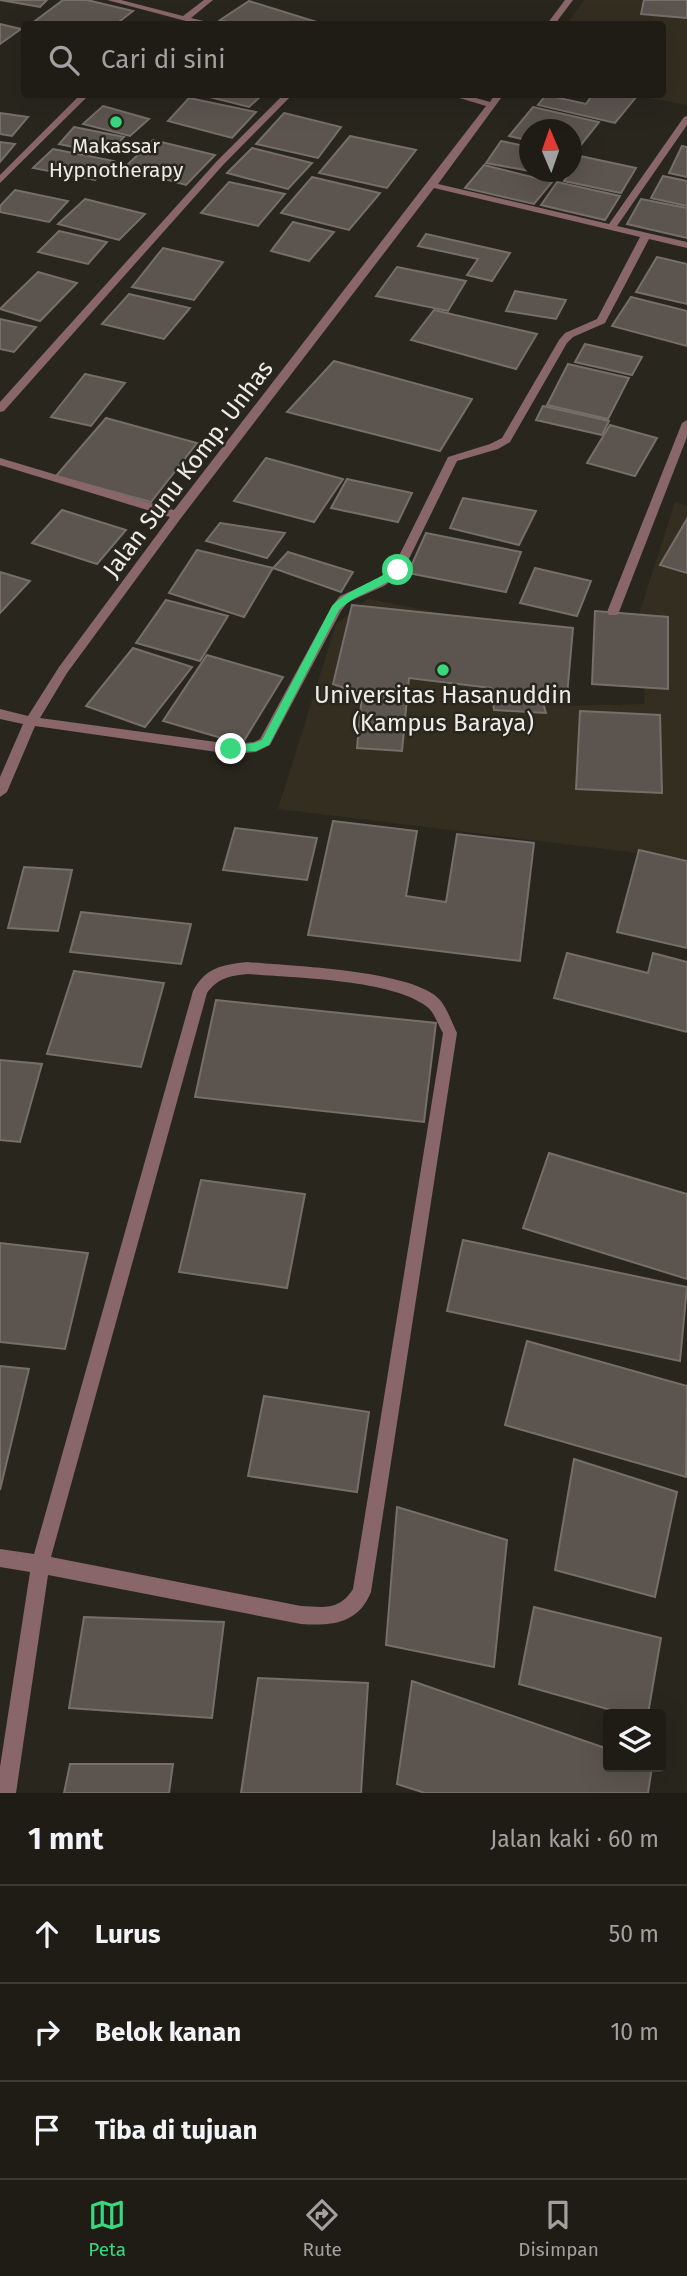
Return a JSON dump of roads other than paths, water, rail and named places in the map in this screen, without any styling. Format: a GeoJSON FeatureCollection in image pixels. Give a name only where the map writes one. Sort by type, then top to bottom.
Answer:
{"type":"FeatureCollection","features":[{"type":"Feature","properties":{"kind":"street"},"geometry":{"type":"LineString","coordinates":[[111,0],[194,21]]}},
{"type":"Feature","properties":{"kind":"street"},"geometry":{"type":"LineString","coordinates":[[186,19],[209,0]]}},
{"type":"Feature","properties":{"kind":"street"},"geometry":{"type":"LineString","coordinates":[[553,21],[569,0]]}},
{"type":"Feature","properties":{"kind":"street"},"geometry":{"type":"LineString","coordinates":[[159,21],[167,14]]}},
{"type":"Feature","properties":{"kind":"street"},"geometry":{"type":"LineString","coordinates":[[0,180],[82,98]]}},
{"type":"Feature","properties":{"kind":"street"},"geometry":{"type":"LineString","coordinates":[[0,409],[220,163],[285,98]]}},
{"type":"Feature","properties":{"kind":"street"},"geometry":{"type":"LineString","coordinates":[[465,98],[492,105]]}},
{"type":"Feature","properties":{"kind":"street","name":"Jalan Sunu Komp. Unhas"},"geometry":{"type":"LineString","coordinates":[[0,792],[31,721],[63,670],[177,515],[497,98]]}},
{"type":"Feature","properties":{"kind":"street"},"geometry":{"type":"LineString","coordinates":[[611,227],[687,119]]}},
{"type":"Feature","properties":{"kind":"street"},"geometry":{"type":"LineString","coordinates":[[432,185],[687,245]]}},
{"type":"Feature","properties":{"kind":"street"},"geometry":{"type":"LineString","coordinates":[[0,713],[31,721],[231,749],[256,747],[265,742],[335,609],[344,599],[380,583],[398,570],[452,458],[500,445],[506,440],[563,342],[569,335],[601,321],[646,235]]}},
{"type":"Feature","properties":{"kind":"street"},"geometry":{"type":"LineString","coordinates":[[613,612],[687,423]]}},
{"type":"Feature","properties":{"kind":"street"},"geometry":{"type":"LineString","coordinates":[[0,461],[177,515]]}},
{"type":"Feature","properties":{"kind":"street"},"geometry":{"type":"LineString","coordinates":[[0,1558],[40,1564],[301,1615],[343,1614],[354,1606],[362,1592],[450,1034],[434,1003],[405,987],[341,976],[258,968],[228,970],[211,977],[200,991],[40,1564],[6,1793]]}},
{"type":"Feature","properties":{"kind":"place","name":"Makassar Hypnotherapy"},"geometry":{"type":"Point","coordinates":[116,122]}},
{"type":"Feature","properties":{"kind":"place","name":"Universitas Hasanuddin (Kampus Baraya)"},"geometry":{"type":"Point","coordinates":[443,670]}}]}
